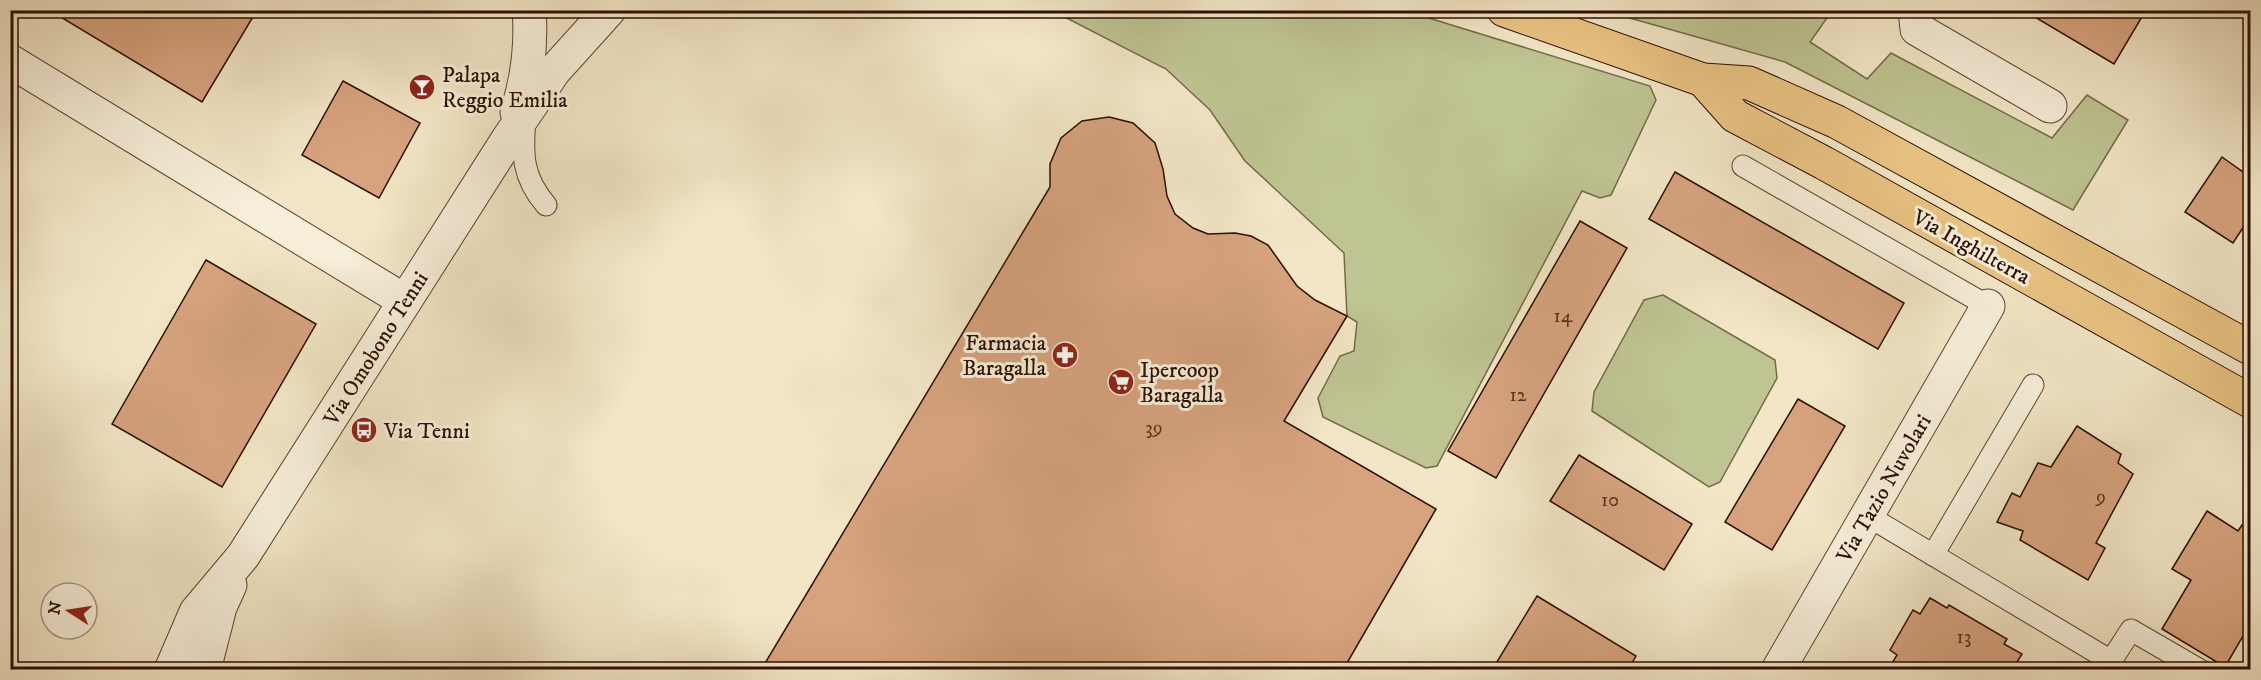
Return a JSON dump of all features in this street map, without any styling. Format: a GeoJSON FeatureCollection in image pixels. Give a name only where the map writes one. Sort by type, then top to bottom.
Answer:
{"type":"FeatureCollection","features":[{"type":"Feature","properties":{"kind":"main road","name":"Via Inghilterra"},"geometry":{"type":"LineString","coordinates":[[1504,10],[1703,80],[1749,83],[1837,122],[2250,348]]}},
{"type":"Feature","properties":{"kind":"main road","name":"Via Inghilterra"},"geometry":{"type":"LineString","coordinates":[[1703,80],[1735,116],[2250,401]]}},
{"type":"Feature","properties":{"kind":"street","name":"Via Omobono Tenni"},"geometry":{"type":"LineString","coordinates":[[508,139],[524,89],[532,42],[529,10]]}},
{"type":"Feature","properties":{"kind":"street","name":"Via Omobono Tenni"},"geometry":{"type":"LineString","coordinates":[[171,669],[196,612],[243,556],[508,139],[554,71],[609,10]]}},
{"type":"Feature","properties":{"kind":"street"},"geometry":{"type":"LineString","coordinates":[[1915,10],[1917,29],[2050,106]]}},
{"type":"Feature","properties":{"kind":"street"},"geometry":{"type":"LineString","coordinates":[[10,61],[405,301]]}},
{"type":"Feature","properties":{"kind":"street","name":"Via Tazio Nuvolari"},"geometry":{"type":"LineString","coordinates":[[1778,669],[1988,306]]}},
{"type":"Feature","properties":{"kind":"street","name":"Via Omobono Tenni"},"geometry":{"type":"LineString","coordinates":[[204,669],[220,607],[243,556]]}},
{"type":"Feature","properties":{"kind":"lane"},"geometry":{"type":"LineString","coordinates":[[526,113],[522,147],[525,168],[532,189],[546,205]]}},
{"type":"Feature","properties":{"kind":"lane"},"geometry":{"type":"LineString","coordinates":[[1743,166],[1988,306]]}},
{"type":"Feature","properties":{"kind":"lane"},"geometry":{"type":"LineString","coordinates":[[1933,555],[2033,385]]}},
{"type":"Feature","properties":{"kind":"lane"},"geometry":{"type":"LineString","coordinates":[[1868,516],[2111,661],[2131,630],[2200,669]]}},
{"type":"Feature","properties":{"kind":"green space"},"geometry":{"type":"Polygon","coordinates":[[[1053,11],[1406,11],[1650,86],[1656,100],[1611,195],[1600,198],[1582,191],[1437,466],[1426,468],[1323,417],[1318,398],[1340,356],[1354,351],[1357,322],[1347,316],[1344,253],[1245,161],[1210,110],[1166,69],[1053,11]]]}},
{"type":"Feature","properties":{"kind":"green space"},"geometry":{"type":"Polygon","coordinates":[[[1605,11],[1821,11],[1829,15],[1810,42],[1867,79],[1891,53],[2052,138],[2087,95],[2128,120],[2073,210],[1785,62],[1605,11]]]}},
{"type":"Feature","properties":{"kind":"green space"},"geometry":{"type":"Polygon","coordinates":[[[1663,295],[1775,360],[1777,378],[1720,482],[1709,487],[1592,411],[1594,392],[1644,300],[1663,295]]]}},
{"type":"Feature","properties":{"kind":"building"},"geometry":{"type":"Polygon","coordinates":[[[49,10],[257,10],[202,102],[49,10]]]}},
{"type":"Feature","properties":{"kind":"building"},"geometry":{"type":"Polygon","coordinates":[[[2036,10],[2146,10],[2114,64],[2033,16],[2036,10]]]}},
{"type":"Feature","properties":{"kind":"building"},"geometry":{"type":"Polygon","coordinates":[[[343,81],[420,123],[379,198],[302,155],[343,81]]]}},
{"type":"Feature","properties":{"kind":"building","name":"Ipercoop Baragalla"},"geometry":{"type":"Polygon","coordinates":[[[1109,117],[1133,123],[1155,143],[1163,169],[1167,196],[1175,214],[1193,228],[1208,234],[1235,233],[1251,236],[1268,245],[1297,286],[1315,300],[1347,316],[1284,421],[1436,509],[1343,670],[761,670],[1050,187],[1050,164],[1061,138],[1082,121],[1109,117]]]}},
{"type":"Feature","properties":{"kind":"building"},"geometry":{"type":"Polygon","coordinates":[[[2222,157],[2250,177],[2250,217],[2233,243],[2185,212],[2222,157]]]}},
{"type":"Feature","properties":{"kind":"building"},"geometry":{"type":"Polygon","coordinates":[[[1675,172],[1904,303],[1878,349],[1649,219],[1675,172]]]}},
{"type":"Feature","properties":{"kind":"building"},"geometry":{"type":"Polygon","coordinates":[[[1580,221],[1627,248],[1496,478],[1448,451],[1580,221]]]}},
{"type":"Feature","properties":{"kind":"building"},"geometry":{"type":"Polygon","coordinates":[[[206,260],[316,324],[222,487],[112,424],[206,260]]]}},
{"type":"Feature","properties":{"kind":"building"},"geometry":{"type":"Polygon","coordinates":[[[1798,399],[1845,426],[1772,550],[1725,522],[1798,399]]]}},
{"type":"Feature","properties":{"kind":"building"},"geometry":{"type":"Polygon","coordinates":[[[2077,426],[2121,454],[2118,463],[2133,474],[2096,543],[2105,548],[2088,580],[2020,540],[2023,531],[1997,522],[2012,493],[2020,497],[2038,463],[2051,467],[2077,426]]]}},
{"type":"Feature","properties":{"kind":"building"},"geometry":{"type":"Polygon","coordinates":[[[1579,455],[1692,524],[1664,570],[1550,501],[1579,455]]]}},
{"type":"Feature","properties":{"kind":"building"},"geometry":{"type":"Polygon","coordinates":[[[2207,511],[2238,531],[2242,525],[2250,530],[2250,624],[2225,667],[2162,629],[2191,580],[2172,569],[2207,511]]]}},
{"type":"Feature","properties":{"kind":"building"},"geometry":{"type":"Polygon","coordinates":[[[1537,596],[1636,656],[1628,670],[1492,670],[1537,596]]]}},
{"type":"Feature","properties":{"kind":"building"},"geometry":{"type":"Polygon","coordinates":[[[1930,598],[1947,608],[1949,605],[2007,639],[2004,644],[2022,654],[2012,670],[1888,670],[1897,655],[1890,650],[1913,610],[1920,614],[1930,598]]]}},
{"type":"Feature","properties":{"kind":"place","name":"Palapa Reggio Emilia"},"geometry":{"type":"Point","coordinates":[422,87]}},
{"type":"Feature","properties":{"kind":"place","name":"Farmacia Baragalla"},"geometry":{"type":"Point","coordinates":[1065,355]}},
{"type":"Feature","properties":{"kind":"place","name":"Ipercoop Baragalla"},"geometry":{"type":"Point","coordinates":[1121,382]}},
{"type":"Feature","properties":{"kind":"place","name":"Via Tenni"},"geometry":{"type":"Point","coordinates":[364,430]}}]}
